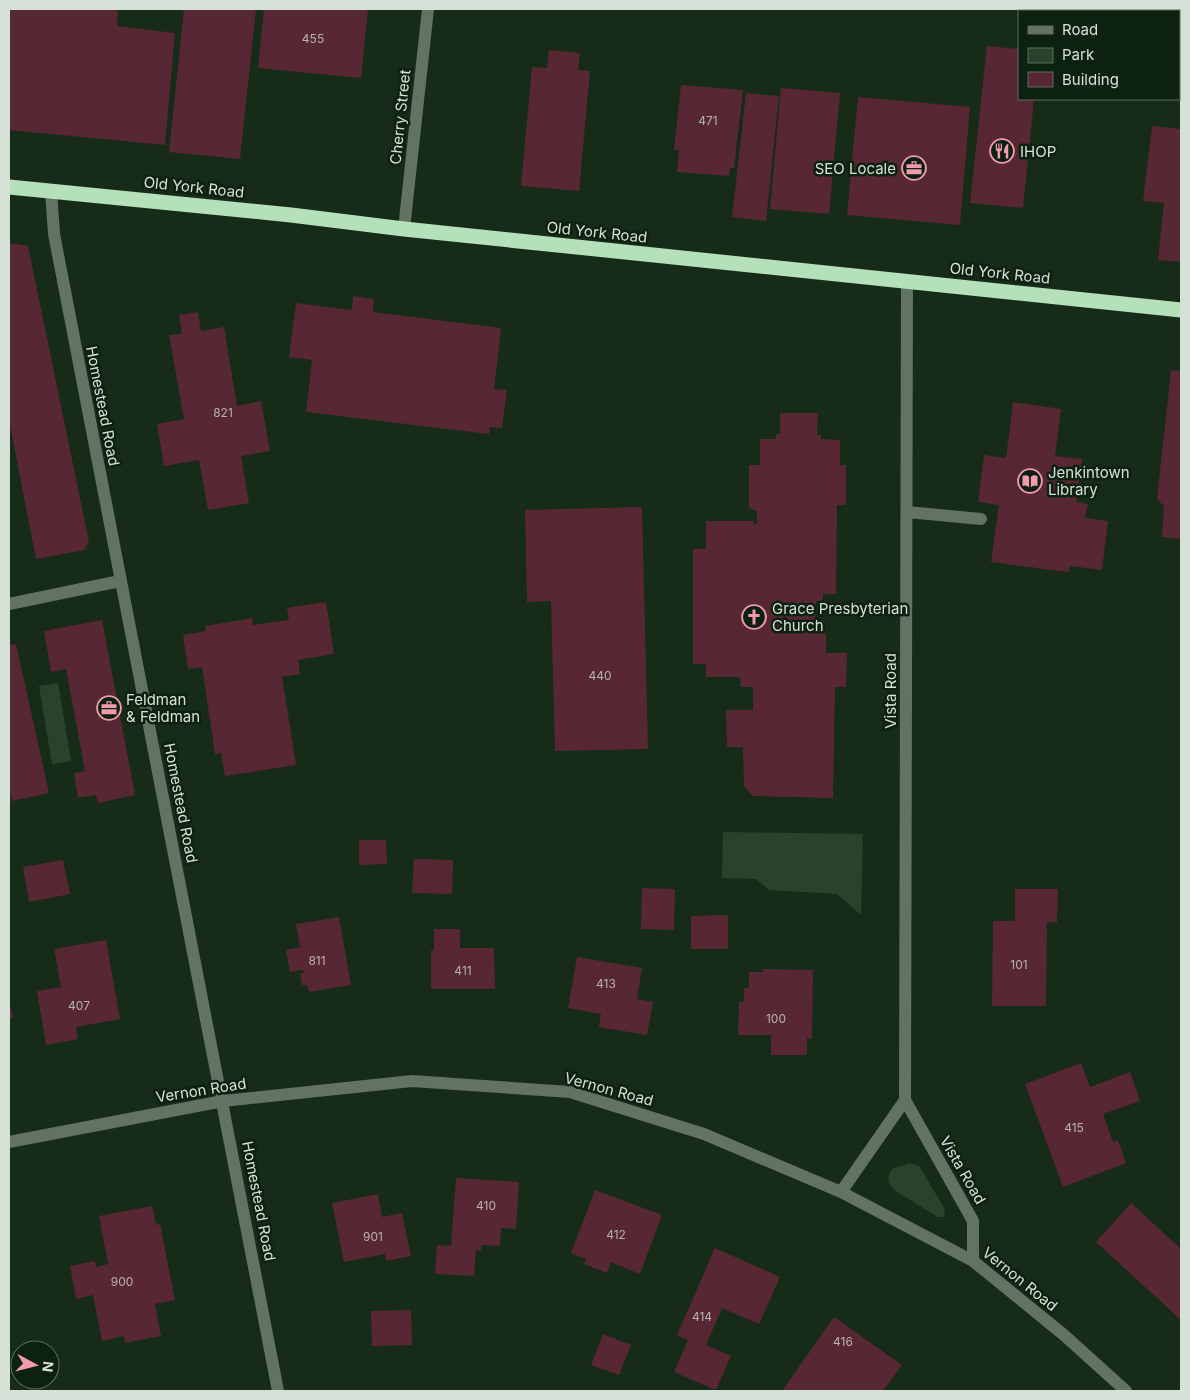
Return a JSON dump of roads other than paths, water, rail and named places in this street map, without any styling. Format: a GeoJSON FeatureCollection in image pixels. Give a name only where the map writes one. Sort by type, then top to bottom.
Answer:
{"type":"FeatureCollection","features":[{"type":"Feature","properties":{"kind":"highway","name":"Old York Road"},"geometry":{"type":"LineString","coordinates":[[9,187],[291,215],[404,229],[1181,310]]}},
{"type":"Feature","properties":{"kind":"street","name":"Cherry Street"},"geometry":{"type":"LineString","coordinates":[[404,229],[428,9]]}},
{"type":"Feature","properties":{"kind":"street","name":"Homestead Road"},"geometry":{"type":"LineString","coordinates":[[50,191],[54,234],[278,1391]]}},
{"type":"Feature","properties":{"kind":"street","name":"Vista Road"},"geometry":{"type":"LineString","coordinates":[[908,282],[905,1100],[973,1221],[973,1261]]}},
{"type":"Feature","properties":{"kind":"street"},"geometry":{"type":"LineString","coordinates":[[907,512],[981,519]]}},
{"type":"Feature","properties":{"kind":"street"},"geometry":{"type":"LineString","coordinates":[[9,604],[120,581]]}},
{"type":"Feature","properties":{"kind":"street","name":"Vernon Road"},"geometry":{"type":"LineString","coordinates":[[9,1142],[223,1101],[412,1081],[570,1092],[691,1128],[841,1192],[973,1261],[1064,1335],[1126,1391]]}},
{"type":"Feature","properties":{"kind":"street"},"geometry":{"type":"LineString","coordinates":[[841,1192],[905,1100]]}},
{"type":"Feature","properties":{"kind":"place","name":"IHOP"},"geometry":{"type":"Point","coordinates":[1002,151]}},
{"type":"Feature","properties":{"kind":"place","name":"SEO Locale"},"geometry":{"type":"Point","coordinates":[914,168]}},
{"type":"Feature","properties":{"kind":"place","name":"Jenkintown Library"},"geometry":{"type":"Point","coordinates":[1030,481]}},
{"type":"Feature","properties":{"kind":"place","name":"Grace Presbyterian Church"},"geometry":{"type":"Point","coordinates":[754,617]}},
{"type":"Feature","properties":{"kind":"place","name":"Feldman & Feldman"},"geometry":{"type":"Point","coordinates":[109,708]}}]}
